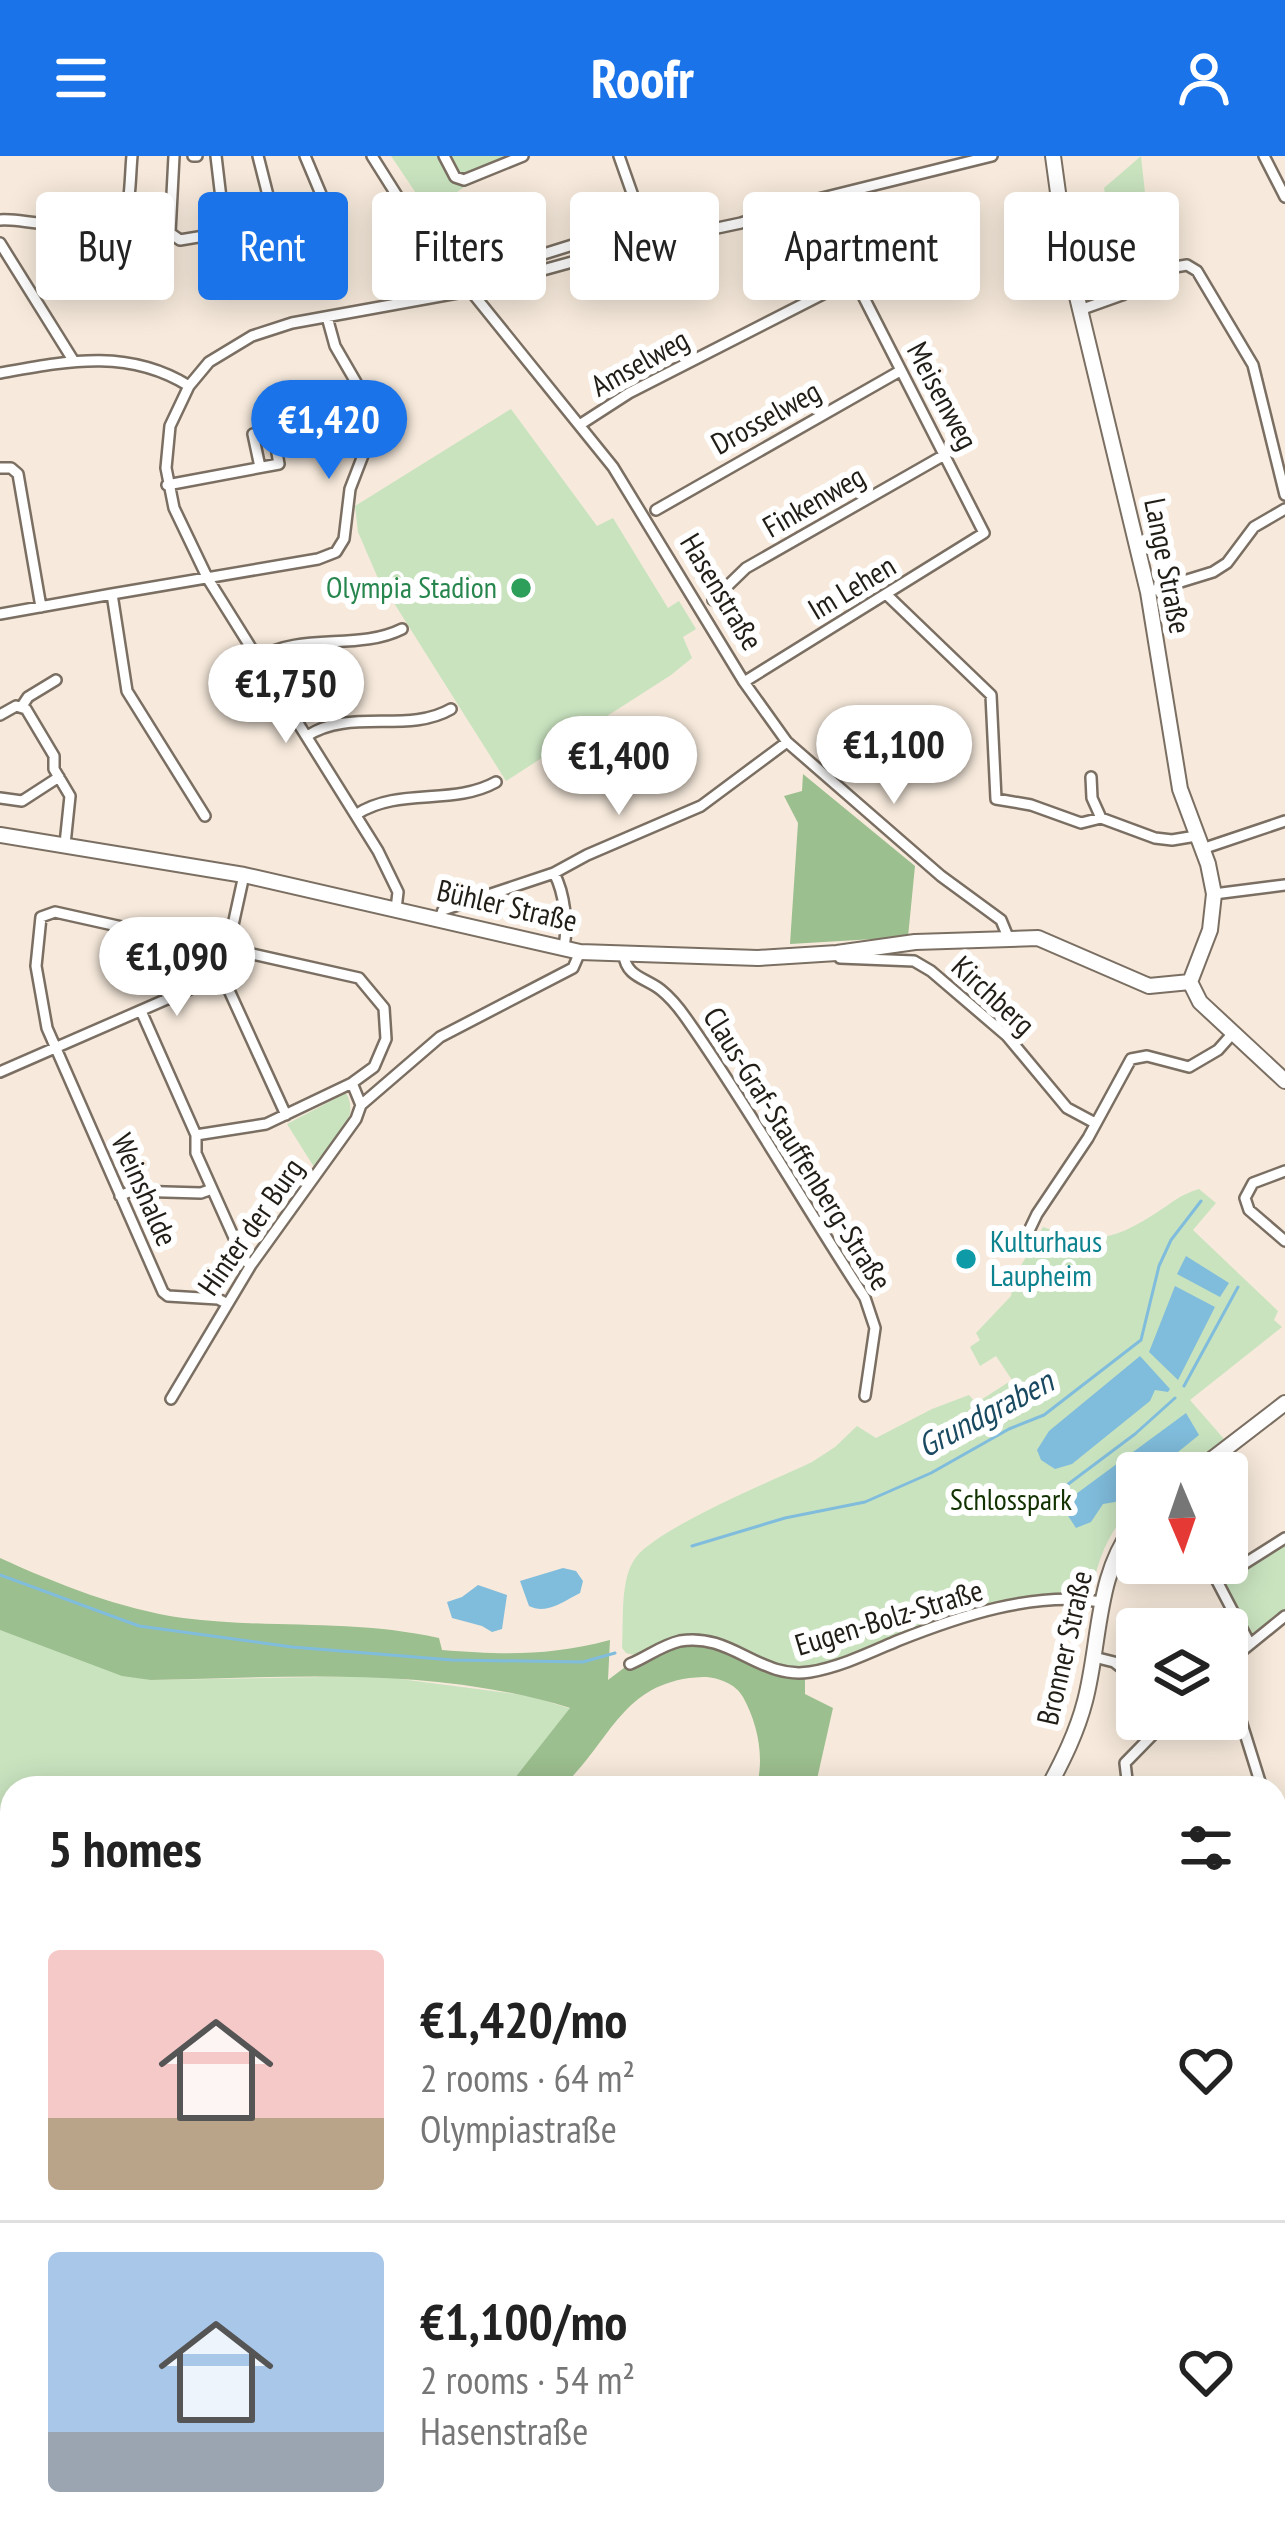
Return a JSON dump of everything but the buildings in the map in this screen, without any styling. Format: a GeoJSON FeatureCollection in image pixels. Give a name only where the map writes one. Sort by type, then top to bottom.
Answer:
{"type":"FeatureCollection","features":[{"type":"Feature","properties":{"kind":"street"},"geometry":{"type":"LineString","coordinates":[[0,220],[36,220],[103,232],[116,229],[123,220],[132,156]]}},
{"type":"Feature","properties":{"kind":"street"},"geometry":{"type":"LineString","coordinates":[[174,156],[170,233],[180,240],[198,237]]}},
{"type":"Feature","properties":{"kind":"street"},"geometry":{"type":"LineString","coordinates":[[216,156],[220,192]]}},
{"type":"Feature","properties":{"kind":"street"},"geometry":{"type":"LineString","coordinates":[[258,156],[267,192]]}},
{"type":"Feature","properties":{"kind":"street"},"geometry":{"type":"LineString","coordinates":[[305,156],[320,192]]}},
{"type":"Feature","properties":{"kind":"street","name":"Hasenstraße"},"geometry":{"type":"LineString","coordinates":[[372,156],[395,192]]}},
{"type":"Feature","properties":{"kind":"street"},"geometry":{"type":"LineString","coordinates":[[444,156],[455,177],[464,180],[523,156]]}},
{"type":"Feature","properties":{"kind":"street"},"geometry":{"type":"LineString","coordinates":[[546,253],[630,227],[638,210],[619,156]]}},
{"type":"Feature","properties":{"kind":"street"},"geometry":{"type":"LineString","coordinates":[[546,270],[992,156]]}},
{"type":"Feature","properties":{"kind":"street","name":"Lange Straße"},"geometry":{"type":"LineString","coordinates":[[1053,156],[1059,214],[1148,592],[1180,788],[1214,894],[1210,930],[1190,982]]}},
{"type":"Feature","properties":{"kind":"street"},"geometry":{"type":"LineString","coordinates":[[1264,156],[1285,197]]}},
{"type":"Feature","properties":{"kind":"street"},"geometry":{"type":"LineString","coordinates":[[0,243],[74,361]]}},
{"type":"Feature","properties":{"kind":"street"},"geometry":{"type":"LineString","coordinates":[[1080,310],[1122,295],[1175,267],[1192,268],[1253,365],[1280,445],[1285,495]]}},
{"type":"Feature","properties":{"kind":"street"},"geometry":{"type":"LineString","coordinates":[[397,909],[398,892],[357,814],[208,579],[182,529],[167,484],[166,451],[170,426],[189,386],[209,362],[234,345],[270,329],[417,300]]}},
{"type":"Feature","properties":{"kind":"street","name":"Hasenstraße"},"geometry":{"type":"LineString","coordinates":[[478,300],[613,466],[744,682],[787,742],[941,876],[1001,920],[1007,937]]}},
{"type":"Feature","properties":{"kind":"street","name":"Amselweg"},"geometry":{"type":"LineString","coordinates":[[581,424],[810,300]]}},
{"type":"Feature","properties":{"kind":"street","name":"Meisenweg"},"geometry":{"type":"LineString","coordinates":[[865,300],[983,533]]}},
{"type":"Feature","properties":{"kind":"street"},"geometry":{"type":"LineString","coordinates":[[0,614],[328,556],[344,539],[350,489],[373,421],[368,403],[334,346],[327,317]]}},
{"type":"Feature","properties":{"kind":"street"},"geometry":{"type":"LineString","coordinates":[[0,374],[118,359],[143,364],[189,386]]}},
{"type":"Feature","properties":{"kind":"street","name":"Drosselweg"},"geometry":{"type":"LineString","coordinates":[[656,510],[900,371]]}},
{"type":"Feature","properties":{"kind":"street","name":"Finkenweg"},"geometry":{"type":"LineString","coordinates":[[713,600],[746,568],[946,454]]}},
{"type":"Feature","properties":{"kind":"street"},"geometry":{"type":"LineString","coordinates":[[167,484],[260,467]]}},
{"type":"Feature","properties":{"kind":"street"},"geometry":{"type":"LineString","coordinates":[[0,468],[18,474],[41,607]]}},
{"type":"Feature","properties":{"kind":"street"},"geometry":{"type":"LineString","coordinates":[[1148,592],[1213,572],[1254,527],[1285,508]]}},
{"type":"Feature","properties":{"kind":"street","name":"Im Lehen"},"geometry":{"type":"LineString","coordinates":[[744,682],[983,533]]}},
{"type":"Feature","properties":{"kind":"street"},"geometry":{"type":"LineString","coordinates":[[112,595],[128,692],[205,816]]}},
{"type":"Feature","properties":{"kind":"street"},"geometry":{"type":"LineString","coordinates":[[886,595],[992,695],[996,799],[1031,805],[1081,823],[1101,818],[1155,838],[1199,842],[1285,820]]}},
{"type":"Feature","properties":{"kind":"street"},"geometry":{"type":"LineString","coordinates":[[259,658],[282,647],[374,638],[402,629]]}},
{"type":"Feature","properties":{"kind":"street"},"geometry":{"type":"LineString","coordinates":[[0,715],[22,706],[56,680]]}},
{"type":"Feature","properties":{"kind":"street"},"geometry":{"type":"LineString","coordinates":[[22,706],[54,756],[54,769],[70,796],[65,844]]}},
{"type":"Feature","properties":{"kind":"street"},"geometry":{"type":"LineString","coordinates":[[307,736],[339,723],[431,717],[451,709]]}},
{"type":"Feature","properties":{"kind":"street"},"geometry":{"type":"LineString","coordinates":[[440,919],[442,910],[554,873],[701,806],[787,742]]}},
{"type":"Feature","properties":{"kind":"street"},"geometry":{"type":"LineString","coordinates":[[0,798],[22,801],[59,777]]}},
{"type":"Feature","properties":{"kind":"street"},"geometry":{"type":"LineString","coordinates":[[1091,777],[1092,799],[1101,818]]}},
{"type":"Feature","properties":{"kind":"street"},"geometry":{"type":"LineString","coordinates":[[357,814],[393,799],[472,791],[496,782]]}},
{"type":"Feature","properties":{"kind":"street","name":"Bühler Straße"},"geometry":{"type":"LineString","coordinates":[[0,835],[244,875],[572,950],[758,958],[1007,937]]}},
{"type":"Feature","properties":{"kind":"street"},"geometry":{"type":"LineString","coordinates":[[554,873],[572,950]]}},
{"type":"Feature","properties":{"kind":"street"},"geometry":{"type":"LineString","coordinates":[[244,875],[222,975],[286,1115]]}},
{"type":"Feature","properties":{"kind":"street"},"geometry":{"type":"LineString","coordinates":[[1214,894],[1285,885]]}},
{"type":"Feature","properties":{"kind":"street","name":"Weinshalde"},"geometry":{"type":"LineString","coordinates":[[168,999],[158,973],[156,938],[55,912],[44,914],[36,966],[41,1004],[121,1196],[168,1296],[218,1299],[226,1304]]}},
{"type":"Feature","properties":{"kind":"street"},"geometry":{"type":"LineString","coordinates":[[1007,937],[1038,938],[1156,987],[1190,982],[1200,1002],[1285,1081]]}},
{"type":"Feature","properties":{"kind":"street"},"geometry":{"type":"LineString","coordinates":[[196,1135],[248,1129],[286,1115],[352,1083],[374,1067],[384,1050],[384,1008],[359,978],[230,949]]}},
{"type":"Feature","properties":{"kind":"street","name":"Hinter der Burg"},"geometry":{"type":"LineString","coordinates":[[171,1399],[250,1265],[361,1106],[405,1064],[468,1021],[574,968],[572,950]]}},
{"type":"Feature","properties":{"kind":"street","name":"Kirchberg"},"geometry":{"type":"LineString","coordinates":[[837,953],[840,958],[914,961],[931,971],[1007,1036],[1066,1108],[1095,1123]]}},
{"type":"Feature","properties":{"kind":"street","name":"Claus-Graf-Stauffenberg-Straße"},"geometry":{"type":"LineString","coordinates":[[624,955],[632,974],[677,1006],[732,1084],[866,1298],[875,1328],[865,1396]]}},
{"type":"Feature","properties":{"kind":"street"},"geometry":{"type":"LineString","coordinates":[[0,1072],[222,975]]}},
{"type":"Feature","properties":{"kind":"street"},"geometry":{"type":"LineString","coordinates":[[141,1011],[196,1135],[196,1153],[244,1261],[250,1265]]}},
{"type":"Feature","properties":{"kind":"street"},"geometry":{"type":"LineString","coordinates":[[1026,1237],[1131,1059],[1147,1056],[1189,1066],[1218,1050],[1234,1032]]}},
{"type":"Feature","properties":{"kind":"street"},"geometry":{"type":"LineString","coordinates":[[384,1050],[405,1064]]}},
{"type":"Feature","properties":{"kind":"street"},"geometry":{"type":"LineString","coordinates":[[352,1083],[361,1106]]}},
{"type":"Feature","properties":{"kind":"street"},"geometry":{"type":"LineString","coordinates":[[1285,1171],[1253,1183],[1245,1198],[1249,1210],[1285,1241]]}},
{"type":"Feature","properties":{"kind":"street"},"geometry":{"type":"LineString","coordinates":[[121,1196],[131,1191],[201,1193],[212,1189]]}},
{"type":"Feature","properties":{"kind":"street"},"geometry":{"type":"LineString","coordinates":[[1223,1452],[1283,1408]]}},
{"type":"Feature","properties":{"kind":"street"},"geometry":{"type":"LineString","coordinates":[[1285,1538],[1217,1581],[1250,1644],[1285,1616]]}},
{"type":"Feature","properties":{"kind":"street","name":"Bronner Straße"},"geometry":{"type":"LineString","coordinates":[[1054,1776],[1071,1743],[1116,1553]]}},
{"type":"Feature","properties":{"kind":"street","name":"Eugen-Bolz-Straße"},"geometry":{"type":"LineString","coordinates":[[630,1664],[666,1645],[705,1640],[741,1651],[769,1670],[810,1672],[979,1612],[1069,1597],[1102,1601]]}},
{"type":"Feature","properties":{"kind":"street"},"geometry":{"type":"LineString","coordinates":[[1094,1657],[1116,1664]]}},
{"type":"Feature","properties":{"kind":"street"},"geometry":{"type":"LineString","coordinates":[[1127,1776],[1125,1763],[1147,1740]]}},
{"type":"Feature","properties":{"kind":"street"},"geometry":{"type":"LineString","coordinates":[[1247,1740],[1258,1776]]}},
{"type":"Feature","properties":{"kind":"green space"},"geometry":{"type":"Polygon","coordinates":[[[391,156],[512,156],[468,172],[457,192],[415,192],[391,156]]]}},
{"type":"Feature","properties":{"kind":"green space"},"geometry":{"type":"Polygon","coordinates":[[[1141,156],[1145,192],[1105,192],[1141,156]]]}},
{"type":"Feature","properties":{"kind":"green space","name":"Olympia Stadion"},"geometry":{"type":"Polygon","coordinates":[[[511,409],[597,526],[613,518],[668,608],[679,601],[696,629],[683,637],[692,658],[671,675],[506,781],[377,576],[358,532],[355,506],[511,409]]]}},
{"type":"Feature","properties":{"kind":"green space"},"geometry":{"type":"Polygon","coordinates":[[[803,774],[915,866],[908,937],[790,944],[798,823],[784,796],[802,791],[803,774]]]}},
{"type":"Feature","properties":{"kind":"green space"},"geometry":{"type":"Polygon","coordinates":[[[346,1093],[350,1103],[347,1123],[314,1167],[287,1124],[346,1093]]]}},
{"type":"Feature","properties":{"kind":"green space","name":"Schlosspark"},"geometry":{"type":"Polygon","coordinates":[[[1199,1189],[1216,1203],[1193,1230],[1278,1311],[1274,1320],[1282,1327],[1190,1400],[1224,1439],[1207,1452],[1116,1452],[1116,1528],[1090,1597],[1019,1600],[817,1668],[626,1653],[622,1648],[627,1576],[650,1544],[693,1518],[812,1462],[857,1426],[876,1438],[969,1395],[976,1403],[1012,1380],[996,1356],[980,1366],[970,1347],[980,1340],[976,1333],[1011,1296],[1014,1278],[1043,1227],[1102,1237],[1141,1222],[1199,1189]]]}},
{"type":"Feature","properties":{"kind":"green space"},"geometry":{"type":"Polygon","coordinates":[[[1285,1544],[1285,1611],[1250,1635],[1248,1608],[1235,1608],[1222,1584],[1248,1584],[1248,1566],[1285,1544]]]}},
{"type":"Feature","properties":{"kind":"green space"},"geometry":{"type":"Polygon","coordinates":[[[0,1558],[89,1594],[183,1618],[374,1628],[439,1638],[442,1650],[486,1653],[546,1652],[610,1640],[608,1680],[641,1655],[705,1637],[722,1640],[769,1667],[805,1678],[805,1694],[833,1708],[818,1776],[759,1776],[756,1730],[740,1692],[720,1680],[703,1677],[676,1681],[636,1701],[572,1776],[516,1776],[570,1708],[467,1685],[415,1680],[310,1676],[151,1680],[122,1676],[0,1630],[0,1558]]]}},
{"type":"Feature","properties":{"kind":"green space"},"geometry":{"type":"Polygon","coordinates":[[[0,1630],[151,1680],[377,1676],[531,1696],[571,1709],[517,1776],[0,1776],[0,1630]]]}},
{"type":"Feature","properties":{"kind":"water"},"geometry":{"type":"Polygon","coordinates":[[[1186,1256],[1229,1283],[1220,1297],[1177,1274],[1186,1256]]]}},
{"type":"Feature","properties":{"kind":"water"},"geometry":{"type":"Polygon","coordinates":[[[1175,1286],[1215,1307],[1178,1380],[1149,1352],[1175,1286]]]}},
{"type":"Feature","properties":{"kind":"water"},"geometry":{"type":"Polygon","coordinates":[[[1140,1356],[1168,1392],[1155,1390],[1150,1401],[1072,1464],[1055,1469],[1041,1460],[1037,1450],[1049,1431],[1140,1356]]]}},
{"type":"Feature","properties":{"kind":"water"},"geometry":{"type":"Polygon","coordinates":[[[1186,1413],[1199,1435],[1178,1452],[1133,1452],[1186,1413]]]}},
{"type":"Feature","properties":{"kind":"water"},"geometry":{"type":"Polygon","coordinates":[[[1116,1465],[1116,1501],[1103,1504],[1091,1522],[1076,1528],[1061,1505],[1116,1465]]]}},
{"type":"Feature","properties":{"kind":"water"},"geometry":{"type":"Polygon","coordinates":[[[563,1568],[576,1571],[583,1581],[580,1593],[549,1608],[529,1606],[520,1581],[563,1568]]]}},
{"type":"Feature","properties":{"kind":"water"},"geometry":{"type":"Polygon","coordinates":[[[478,1585],[507,1595],[502,1629],[492,1632],[452,1618],[447,1602],[478,1585]]]}},
{"type":"Feature","properties":{"kind":"waterway","name":"Grundgraben"},"geometry":{"type":"LineString","coordinates":[[692,1546],[785,1518],[865,1502],[1044,1415],[1141,1340],[1159,1266],[1171,1240],[1201,1201]]}},
{"type":"Feature","properties":{"kind":"waterway"},"geometry":{"type":"LineString","coordinates":[[1184,1386],[1238,1287]]}},
{"type":"Feature","properties":{"kind":"waterway"},"geometry":{"type":"LineString","coordinates":[[1039,1506],[1175,1398]]}},
{"type":"Feature","properties":{"kind":"waterway","name":"Grundgraben"},"geometry":{"type":"LineString","coordinates":[[0,1575],[139,1626],[292,1647],[452,1660],[583,1662],[615,1653]]}},
{"type":"Feature","properties":{"kind":"place","name":"Olympia Stadion"},"geometry":{"type":"Point","coordinates":[521,588]}},
{"type":"Feature","properties":{"kind":"place","name":"Kulturhaus Laupheim"},"geometry":{"type":"Point","coordinates":[966,1259]}}]}
